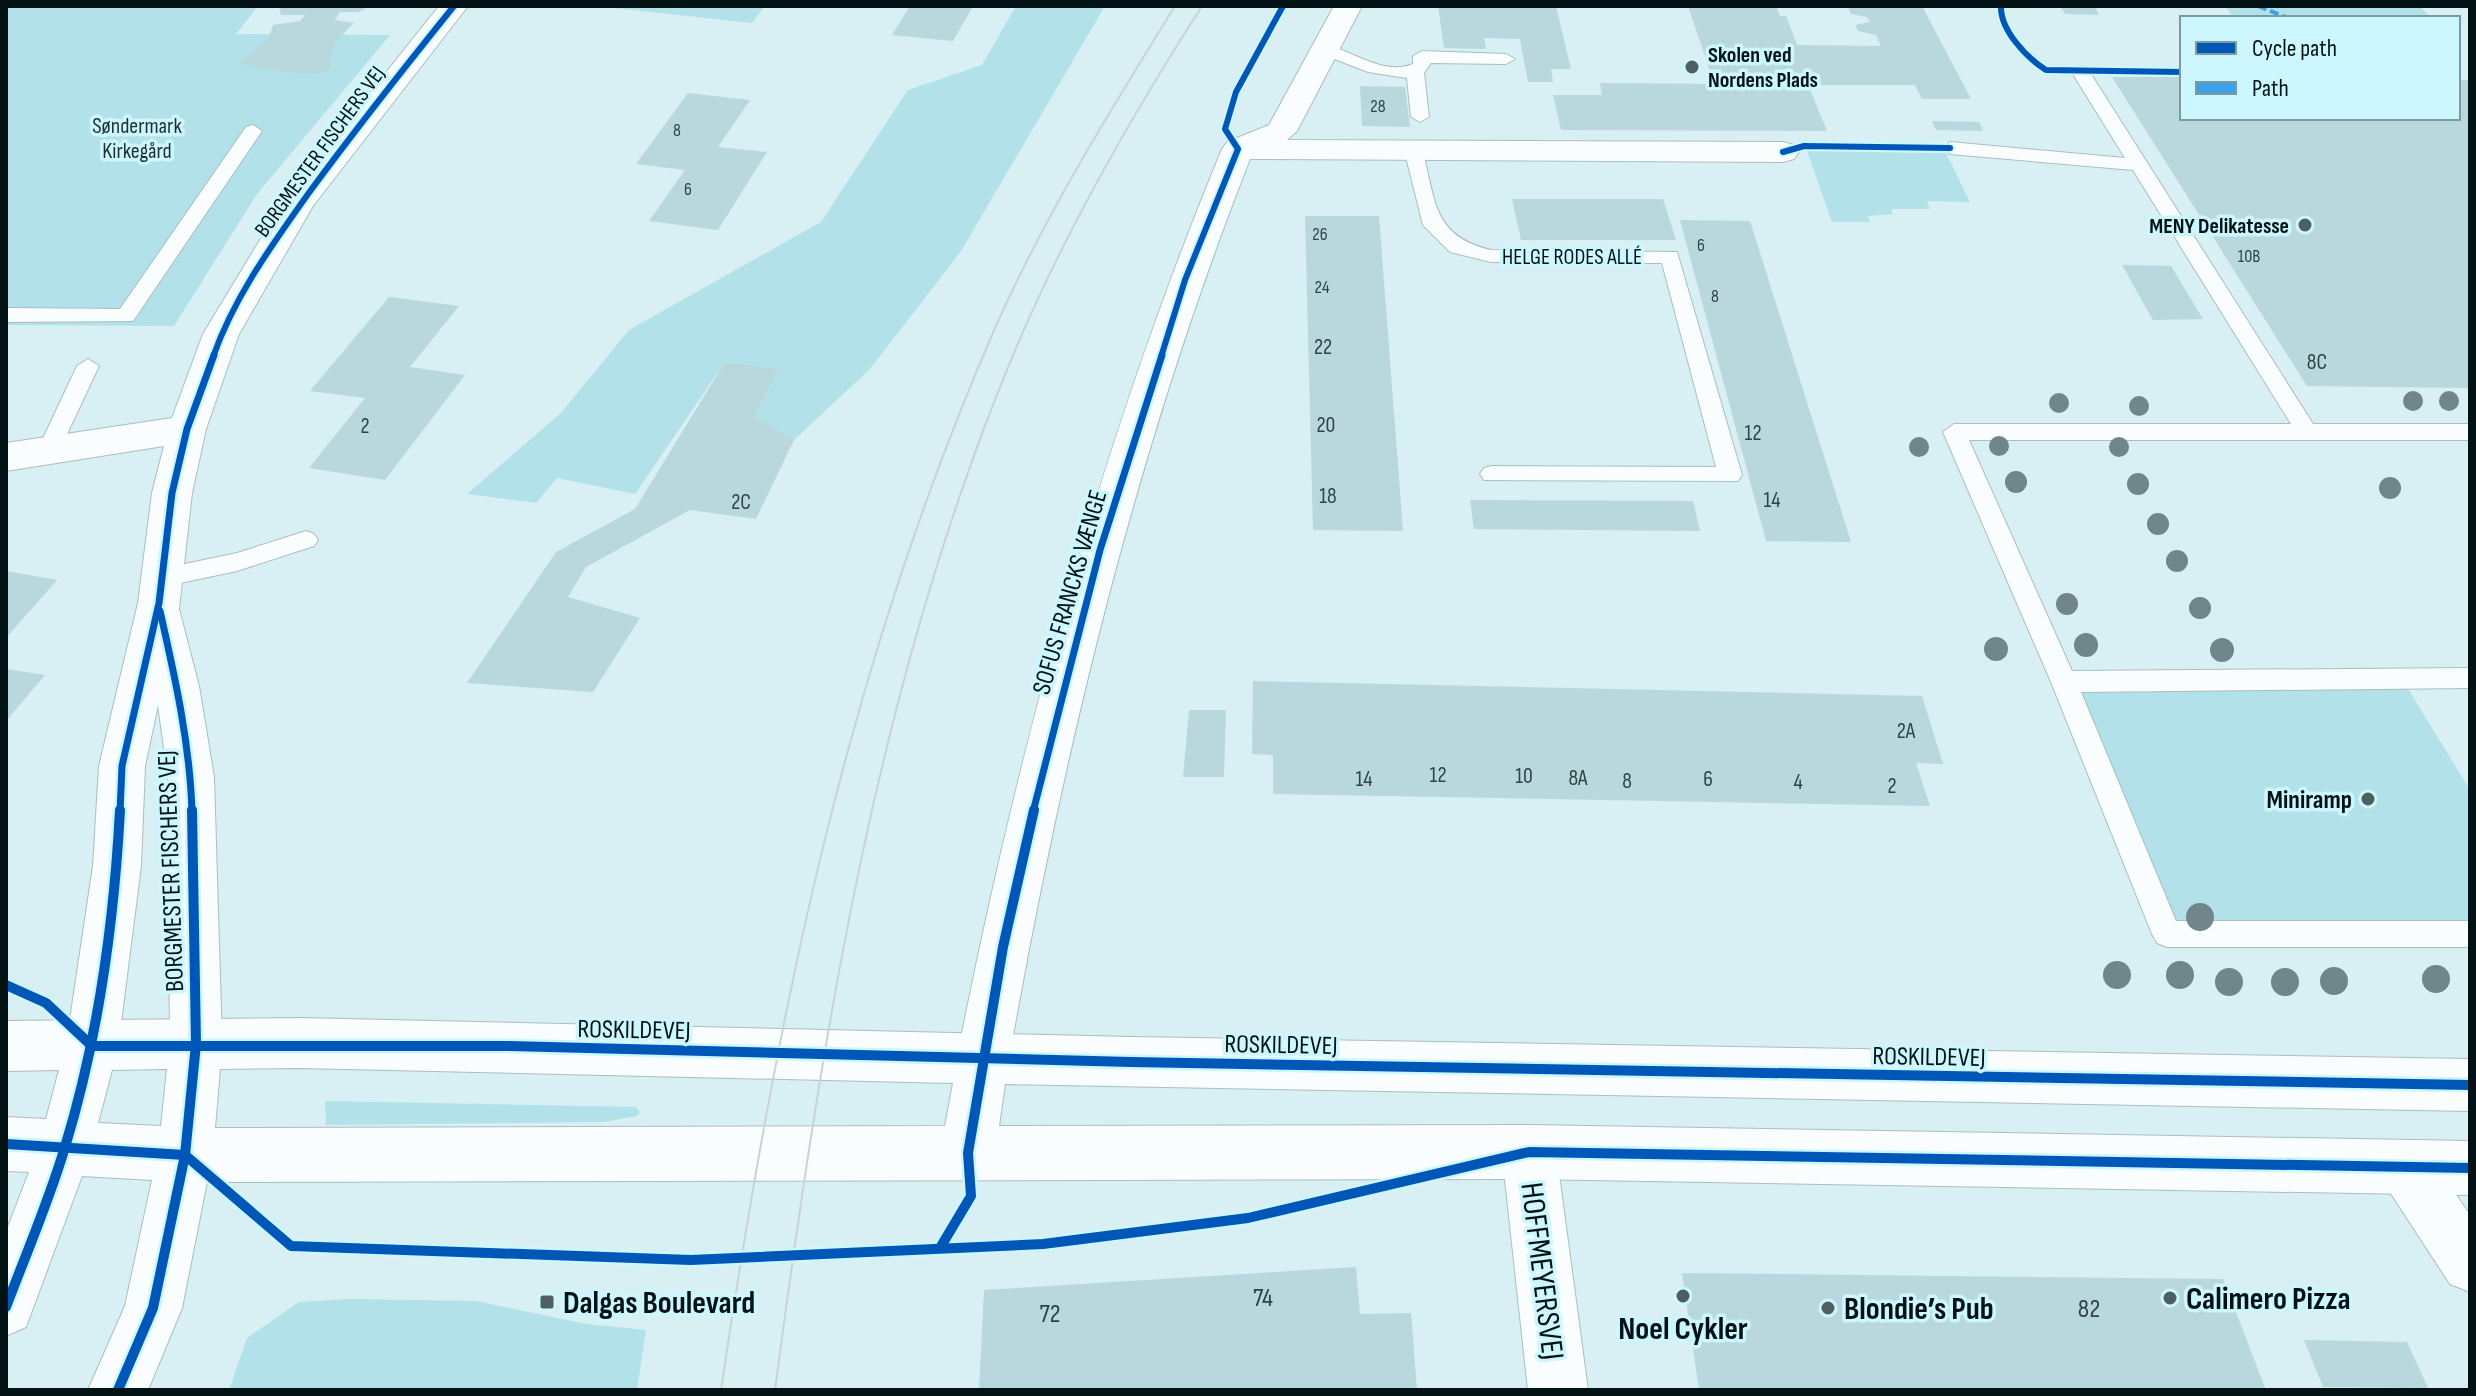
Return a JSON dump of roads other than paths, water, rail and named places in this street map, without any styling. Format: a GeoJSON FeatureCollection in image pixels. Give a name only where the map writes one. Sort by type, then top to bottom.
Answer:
{"type":"FeatureCollection","features":[{"type":"Feature","properties":{"kind":"street","name":"BORGMESTER FISCHERS VEJ"},"geometry":{"type":"LineString","coordinates":[[92,1046],[117,866],[122,766],[160,590],[172,493],[187,429],[221,334],[268,250],[337,152],[454,6]]}},
{"type":"Feature","properties":{"kind":"street"},"geometry":{"type":"LineString","coordinates":[[1238,149],[1281,131],[1348,6]]}},
{"type":"Feature","properties":{"kind":"street"},"geometry":{"type":"LineString","coordinates":[[1238,149],[1783,152]]}},
{"type":"Feature","properties":{"kind":"street","name":"SOFUS FRANCKS VÆNGE"},"geometry":{"type":"LineString","coordinates":[[968,1153],[1019,867],[1100,550],[1185,280],[1238,149]]}},
{"type":"Feature","properties":{"kind":"street"},"geometry":{"type":"LineString","coordinates":[[6,457],[187,429]]}},
{"type":"Feature","properties":{"kind":"street","name":"BORGMESTER FISCHERS VEJ"},"geometry":{"type":"LineString","coordinates":[[160,590],[191,777],[196,1044]]}},
{"type":"Feature","properties":{"kind":"street"},"geometry":{"type":"LineString","coordinates":[[118,1390],[153,1308],[185,1155],[196,1044]]}},
{"type":"Feature","properties":{"kind":"street","name":"ROSKILDEVEJ"},"geometry":{"type":"LineString","coordinates":[[6,1046],[509,1046],[983,1058],[2470,1085]]}},
{"type":"Feature","properties":{"kind":"street"},"geometry":{"type":"LineString","coordinates":[[6,1307],[65,1148],[92,1046]]}},
{"type":"Feature","properties":{"kind":"street"},"geometry":{"type":"LineString","coordinates":[[6,1144],[185,1155],[1529,1152],[2470,1168]]}},
{"type":"Feature","properties":{"kind":"street","name":"HOFFMEYERSVEJ"},"geometry":{"type":"LineString","coordinates":[[1529,1152],[1558,1390]]}},
{"type":"Feature","properties":{"kind":"street"},"geometry":{"type":"LineString","coordinates":[[2405,1167],[2470,1264]]}},
{"type":"Feature","properties":{"kind":"lane"},"geometry":{"type":"LineString","coordinates":[[1325,49],[1384,70],[1420,62],[1506,59]]}},
{"type":"Feature","properties":{"kind":"lane"},"geometry":{"type":"LineString","coordinates":[[1420,62],[1420,117]]}},
{"type":"Feature","properties":{"kind":"lane"},"geometry":{"type":"LineString","coordinates":[[2080,71],[2307,432]]}},
{"type":"Feature","properties":{"kind":"lane"},"geometry":{"type":"LineString","coordinates":[[6,315],[126,316],[253,131]]}},
{"type":"Feature","properties":{"kind":"lane"},"geometry":{"type":"LineString","coordinates":[[1950,148],[2138,165]]}},
{"type":"Feature","properties":{"kind":"lane","name":"HELGE RODES ALLÉ"},"geometry":{"type":"LineString","coordinates":[[1413,149],[1433,225],[1457,248],[1491,256],[1670,257],[1730,475],[1492,474]]}},
{"type":"Feature","properties":{"kind":"lane"},"geometry":{"type":"LineString","coordinates":[[49,449],[88,366]]}},
{"type":"Feature","properties":{"kind":"lane"},"geometry":{"type":"LineString","coordinates":[[2470,432],[1954,432],[2064,682],[2167,934],[2470,934]]}},
{"type":"Feature","properties":{"kind":"lane"},"geometry":{"type":"LineString","coordinates":[[160,590],[306,540]]}},
{"type":"Feature","properties":{"kind":"lane"},"geometry":{"type":"LineString","coordinates":[[2064,682],[2470,678]]}},
{"type":"Feature","properties":{"kind":"tram line"},"geometry":{"type":"LineString","coordinates":[[721,1390],[742,1253],[792,983],[822,850],[857,717],[897,586],[943,457],[1014,286],[1079,164],[1175,6]]}},
{"type":"Feature","properties":{"kind":"tram line"},"geometry":{"type":"LineString","coordinates":[[775,1390],[835,992],[891,730],[926,600],[968,473],[1036,303],[1102,173],[1202,6]]}},
{"type":"Feature","properties":{"kind":"place","name":"Skolen ved Nordens Plads"},"geometry":{"type":"Point","coordinates":[1692,67]}},
{"type":"Feature","properties":{"kind":"place","name":"MENY Delikatesse"},"geometry":{"type":"Point","coordinates":[2305,225]}},
{"type":"Feature","properties":{"kind":"place","name":"Miniramp"},"geometry":{"type":"Point","coordinates":[2368,799]}},
{"type":"Feature","properties":{"kind":"place","name":"Noel Cykler"},"geometry":{"type":"Point","coordinates":[1683,1296]}},
{"type":"Feature","properties":{"kind":"place","name":"Calimero Pizza"},"geometry":{"type":"Point","coordinates":[2170,1298]}},
{"type":"Feature","properties":{"kind":"place","name":"Dalgas Boulevard"},"geometry":{"type":"Point","coordinates":[547,1302]}},
{"type":"Feature","properties":{"kind":"place","name":"Blondie’s Pub"},"geometry":{"type":"Point","coordinates":[1828,1308]}},
{"type":"Feature","properties":{"kind":"park label","name":"Søndermark Kirkegård"},"geometry":{"type":"Point","coordinates":[137,138]}}]}
